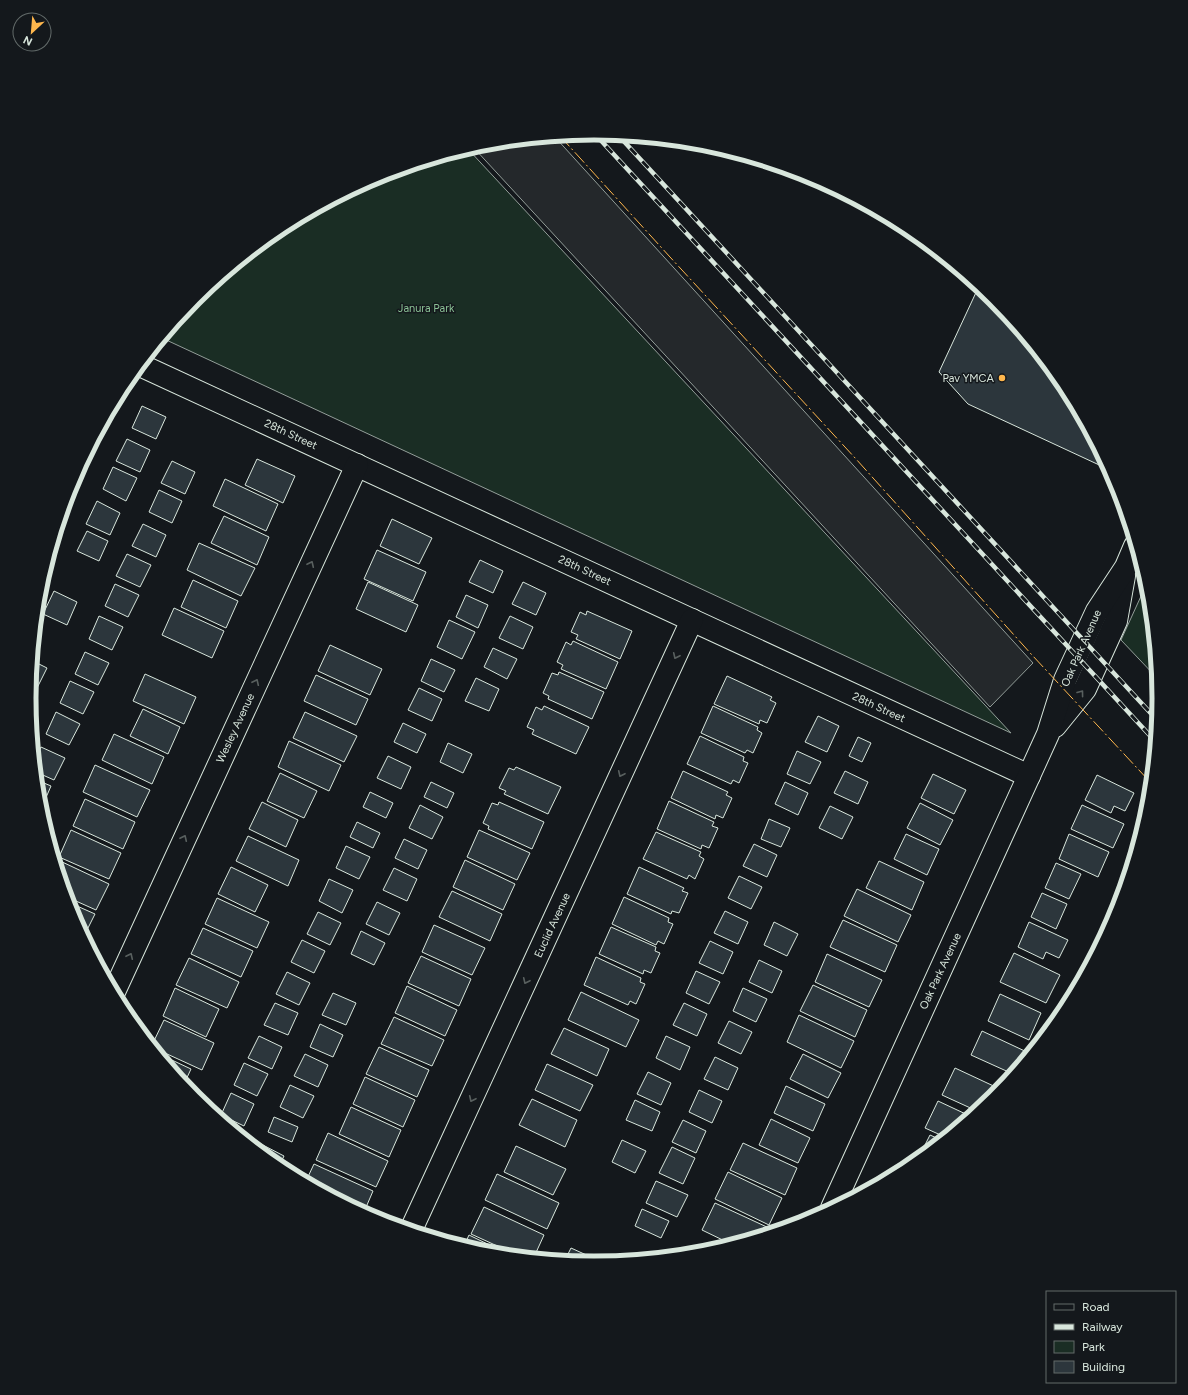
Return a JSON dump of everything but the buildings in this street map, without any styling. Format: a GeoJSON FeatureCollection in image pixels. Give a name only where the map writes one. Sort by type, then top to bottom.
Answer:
{"type":"FeatureCollection","features":[{"type":"Feature","properties":{"kind":"street","name":"28th Street"},"geometry":{"type":"LineString","coordinates":[[145,366],[1029,776]]}},
{"type":"Feature","properties":{"kind":"street","name":"Wesley Avenue"},"geometry":{"type":"LineString","coordinates":[[117,986],[357,465]]}},
{"type":"Feature","properties":{"kind":"street","name":"Oak Park Avenue"},"geometry":{"type":"LineString","coordinates":[[835,1201],[1048,734],[1084,689],[1116,621],[1126,567],[1133,553]]}},
{"type":"Feature","properties":{"kind":"street","name":"Euclid Avenue"},"geometry":{"type":"LineString","coordinates":[[413,1225],[692,620]]}},
{"type":"Feature","properties":{"kind":"green space","name":"Janura Park"},"geometry":{"type":"Polygon","coordinates":[[[472,153],[1011,733],[166,340],[199,303],[226,278],[254,255],[315,214],[380,182],[415,169],[472,153]]]}},
{"type":"Feature","properties":{"kind":"green space"},"geometry":{"type":"Polygon","coordinates":[[[1142,594],[1147,625],[1151,672],[1121,640],[1142,594]]]}},
{"type":"Feature","properties":{"kind":"shaded area"},"geometry":{"type":"Polygon","coordinates":[[[559,141],[1033,663],[990,707],[478,152],[521,144],[559,141]]]}},
{"type":"Feature","properties":{"kind":"railway"},"geometry":{"type":"LineString","coordinates":[[601,140],[1151,736]]}},
{"type":"Feature","properties":{"kind":"railway"},"geometry":{"type":"LineString","coordinates":[[623,141],[1152,714]]}},
{"type":"Feature","properties":{"kind":"power"},"geometry":{"type":"LineString","coordinates":[[564,141],[856,459],[1032,655],[1146,777]]}},
{"type":"Feature","properties":{"kind":"place","name":"Pav YMCA"},"geometry":{"type":"Point","coordinates":[1002,378]}}]}
